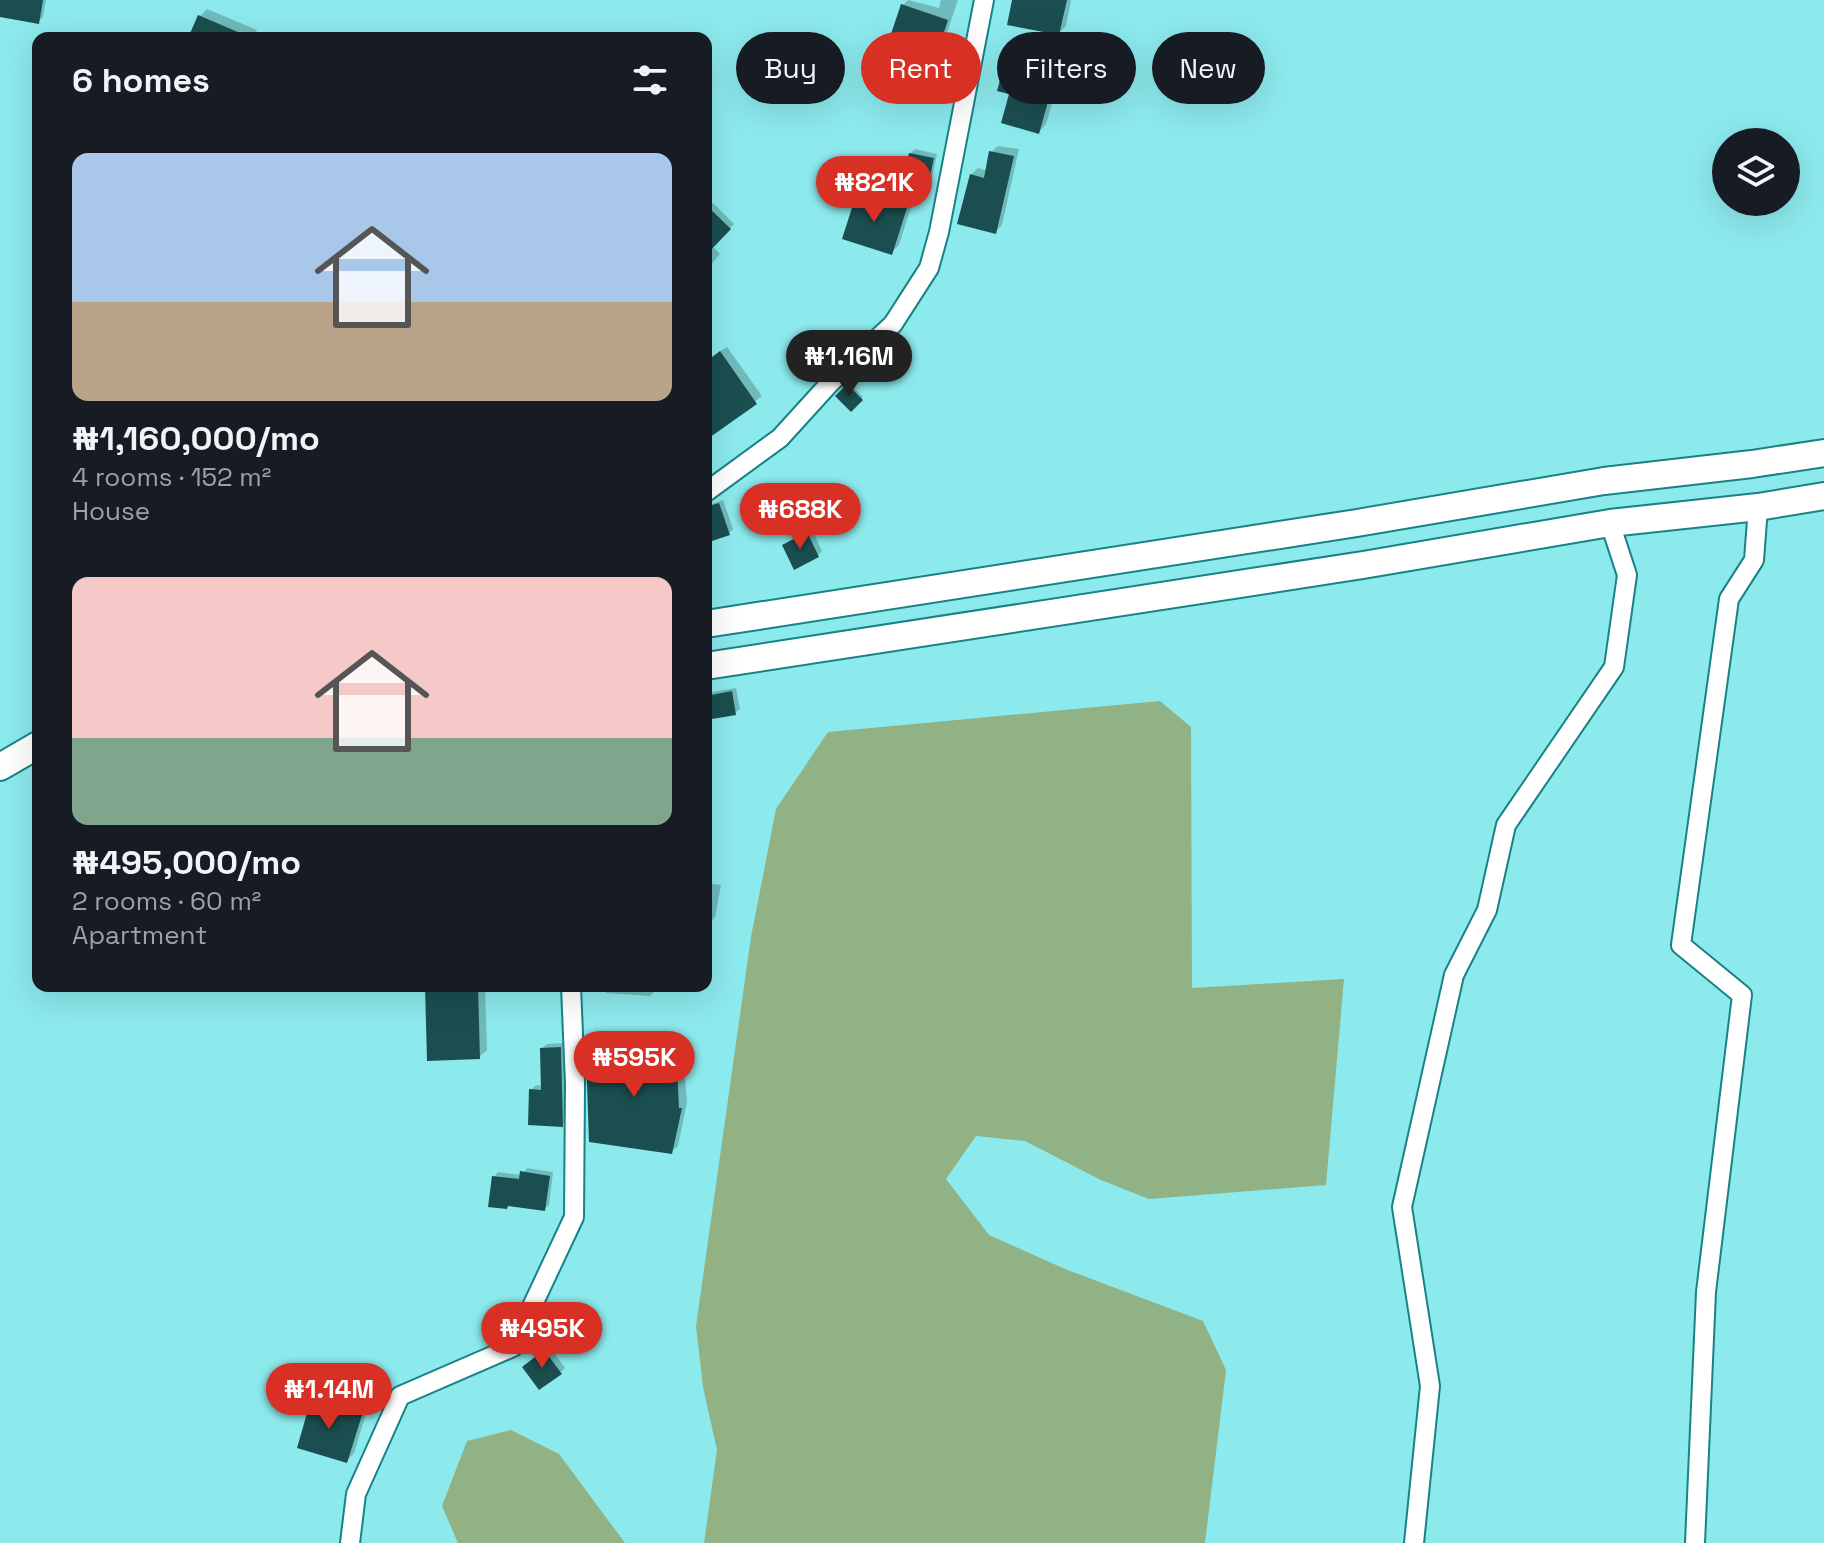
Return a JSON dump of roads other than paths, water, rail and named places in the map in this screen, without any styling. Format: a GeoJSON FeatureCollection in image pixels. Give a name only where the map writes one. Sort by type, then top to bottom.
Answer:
{"type":"FeatureCollection","features":[{"type":"Feature","properties":{"kind":"main road"},"geometry":{"type":"LineString","coordinates":[[712,623],[1357,523],[1604,481],[1824,453]]}},
{"type":"Feature","properties":{"kind":"main road"},"geometry":{"type":"LineString","coordinates":[[712,665],[1332,570],[1610,523],[1758,507],[1824,496]]}},
{"type":"Feature","properties":{"kind":"main road"},"geometry":{"type":"LineString","coordinates":[[0,769],[32,749]]}},
{"type":"Feature","properties":{"kind":"main road"},"geometry":{"type":"LineString","coordinates":[[0,769],[32,766]]}},
{"type":"Feature","properties":{"kind":"street"},"geometry":{"type":"LineString","coordinates":[[712,488],[780,438],[830,383],[893,324],[929,268],[939,232],[984,0]]}},
{"type":"Feature","properties":{"kind":"street"},"geometry":{"type":"LineString","coordinates":[[1695,1543],[1706,1292],[1742,995],[1681,945],[1729,599],[1754,560],[1758,507]]}},
{"type":"Feature","properties":{"kind":"street"},"geometry":{"type":"LineString","coordinates":[[1414,1543],[1430,1386],[1402,1207],[1454,975],[1487,910],[1506,825],[1614,667],[1627,575],[1610,523]]}},
{"type":"Feature","properties":{"kind":"street"},"geometry":{"type":"LineString","coordinates":[[350,1543],[356,1494],[400,1396],[513,1347],[574,1217],[575,1083],[571,992]]}}]}
